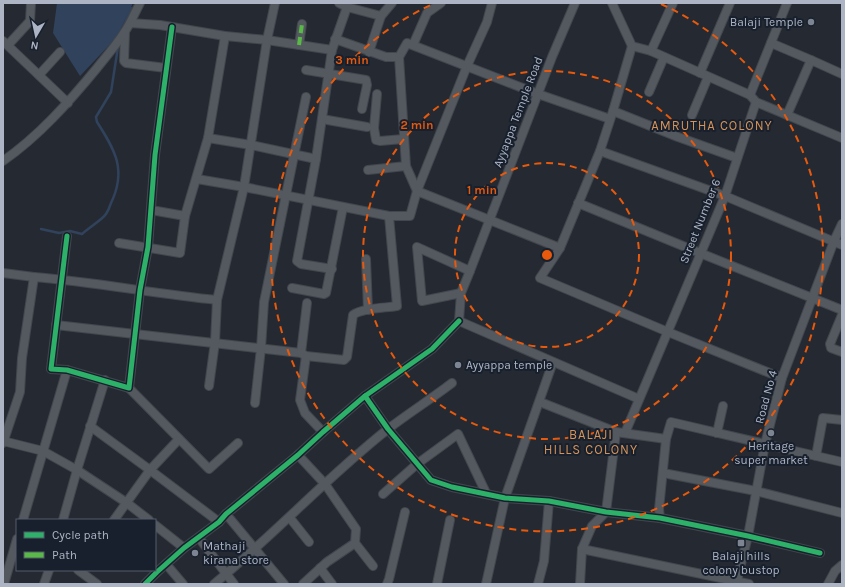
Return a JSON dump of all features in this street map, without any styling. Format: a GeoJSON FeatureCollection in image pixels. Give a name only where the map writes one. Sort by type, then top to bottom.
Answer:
{"type":"FeatureCollection","features":[{"type":"Feature","properties":{"kind":"street"},"geometry":{"type":"LineString","coordinates":[[31,3],[30,21],[5,43],[68,103]]}},
{"type":"Feature","properties":{"kind":"street"},"geometry":{"type":"LineString","coordinates":[[209,386],[215,342],[217,300],[244,187],[267,40],[275,3]]}},
{"type":"Feature","properties":{"kind":"street"},"geometry":{"type":"LineString","coordinates":[[339,3],[346,7],[381,16]]}},
{"type":"Feature","properties":{"kind":"street"},"geometry":{"type":"LineString","coordinates":[[369,52],[381,16],[392,3]]}},
{"type":"Feature","properties":{"kind":"street"},"geometry":{"type":"LineString","coordinates":[[412,45],[427,13],[441,3]]}},
{"type":"Feature","properties":{"kind":"street"},"geometry":{"type":"LineString","coordinates":[[197,179],[389,216],[410,216],[417,191],[467,66],[487,22],[492,3]]}},
{"type":"Feature","properties":{"kind":"street","name":"Ayyappa Temple Road"},"geometry":{"type":"LineString","coordinates":[[459,321],[461,293],[552,57],[575,3]]}},
{"type":"Feature","properties":{"kind":"street"},"geometry":{"type":"LineString","coordinates":[[651,51],[673,3]]}},
{"type":"Feature","properties":{"kind":"street"},"geometry":{"type":"LineString","coordinates":[[700,73],[730,3]]}},
{"type":"Feature","properties":{"kind":"street"},"geometry":{"type":"LineString","coordinates":[[750,95],[787,3]]}},
{"type":"Feature","properties":{"kind":"street"},"geometry":{"type":"LineString","coordinates":[[3,161],[21,148],[68,103],[125,32],[139,4]]}},
{"type":"Feature","properties":{"kind":"street"},"geometry":{"type":"LineString","coordinates":[[613,4],[632,46],[600,151],[560,248],[540,278],[782,378]]}},
{"type":"Feature","properties":{"kind":"street"},"geometry":{"type":"LineString","coordinates":[[332,269],[300,264],[297,261],[316,159],[330,74],[332,50],[346,7]]}},
{"type":"Feature","properties":{"kind":"street"},"geometry":{"type":"LineString","coordinates":[[131,21],[225,36],[267,40],[332,50]]}},
{"type":"Feature","properties":{"kind":"street"},"geometry":{"type":"LineString","coordinates":[[299,45],[302,24]]}},
{"type":"Feature","properties":{"kind":"street"},"geometry":{"type":"LineString","coordinates":[[129,388],[140,290],[148,247],[155,155],[172,27]]}},
{"type":"Feature","properties":{"kind":"street"},"geometry":{"type":"LineString","coordinates":[[125,32],[124,61],[126,63],[166,68]]}},
{"type":"Feature","properties":{"kind":"street"},"geometry":{"type":"LineString","coordinates":[[119,243],[180,253],[186,216],[208,138],[225,36]]}},
{"type":"Feature","properties":{"kind":"street"},"geometry":{"type":"LineString","coordinates":[[335,39],[386,57],[399,57]]}},
{"type":"Feature","properties":{"kind":"street"},"geometry":{"type":"LineString","coordinates":[[771,42],[842,74]]}},
{"type":"Feature","properties":{"kind":"street"},"geometry":{"type":"LineString","coordinates":[[560,248],[417,191],[406,166],[403,139],[399,57],[407,43],[538,94],[611,115],[737,158]]}},
{"type":"Feature","properties":{"kind":"street"},"geometry":{"type":"LineString","coordinates":[[632,46],[651,51],[750,95],[756,102],[842,138]]}},
{"type":"Feature","properties":{"kind":"street"},"geometry":{"type":"LineString","coordinates":[[39,75],[60,52]]}},
{"type":"Feature","properties":{"kind":"street"},"geometry":{"type":"LineString","coordinates":[[649,92],[664,57]]}},
{"type":"Feature","properties":{"kind":"street"},"geometry":{"type":"LineString","coordinates":[[787,115],[811,60]]}},
{"type":"Feature","properties":{"kind":"street"},"geometry":{"type":"LineString","coordinates":[[306,70],[366,80],[367,85],[362,109]]}},
{"type":"Feature","properties":{"kind":"street"},"geometry":{"type":"LineString","coordinates":[[692,115],[708,77]]}},
{"type":"Feature","properties":{"kind":"street"},"geometry":{"type":"LineString","coordinates":[[377,94],[374,128],[376,140],[403,139]]}},
{"type":"Feature","properties":{"kind":"street"},"geometry":{"type":"LineString","coordinates":[[255,403],[264,302],[306,97]]}},
{"type":"Feature","properties":{"kind":"street","name":"Street Number 6"},"geometry":{"type":"LineString","coordinates":[[606,512],[620,433],[639,399],[725,196],[756,102]]}},
{"type":"Feature","properties":{"kind":"street"},"geometry":{"type":"LineString","coordinates":[[322,119],[367,127]]}},
{"type":"Feature","properties":{"kind":"street"},"geometry":{"type":"LineString","coordinates":[[208,138],[251,145],[316,159]]}},
{"type":"Feature","properties":{"kind":"street"},"geometry":{"type":"LineString","coordinates":[[600,151],[725,196],[842,245]]}},
{"type":"Feature","properties":{"kind":"street"},"geometry":{"type":"LineString","coordinates":[[368,170],[406,166]]}},
{"type":"Feature","properties":{"kind":"street"},"geometry":{"type":"LineString","coordinates":[[578,203],[700,254],[842,310]]}},
{"type":"Feature","properties":{"kind":"street"},"geometry":{"type":"LineString","coordinates":[[292,288],[324,294],[328,290],[343,207]]}},
{"type":"Feature","properties":{"kind":"street"},"geometry":{"type":"LineString","coordinates":[[150,210],[186,216]]}},
{"type":"Feature","properties":{"kind":"street"},"geometry":{"type":"LineString","coordinates":[[56,325],[134,335],[215,342],[344,360],[348,357],[353,315],[356,312],[397,306],[389,216]]}},
{"type":"Feature","properties":{"kind":"street","name":"Road No 4"},"geometry":{"type":"LineString","coordinates":[[736,582],[748,536],[765,444],[782,378],[834,241],[842,224]]}},
{"type":"Feature","properties":{"kind":"street"},"geometry":{"type":"LineString","coordinates":[[66,236],[51,369],[67,370],[129,388],[209,469],[238,443]]}},
{"type":"Feature","properties":{"kind":"street"},"geometry":{"type":"LineString","coordinates":[[461,293],[422,301],[417,246],[470,271]]}},
{"type":"Feature","properties":{"kind":"street"},"geometry":{"type":"LineString","coordinates":[[366,259],[368,310]]}},
{"type":"Feature","properties":{"kind":"street"},"geometry":{"type":"LineString","coordinates":[[3,273],[217,300]]}},
{"type":"Feature","properties":{"kind":"street"},"geometry":{"type":"LineString","coordinates":[[34,277],[22,358],[20,392],[3,442],[43,451],[77,470],[127,503],[148,519]]}},
{"type":"Feature","properties":{"kind":"street"},"geometry":{"type":"LineString","coordinates":[[307,303],[300,400],[305,413],[323,432]]}},
{"type":"Feature","properties":{"kind":"street"},"geometry":{"type":"LineString","coordinates":[[842,315],[830,344],[831,348],[842,352]]}},
{"type":"Feature","properties":{"kind":"street"},"geometry":{"type":"LineString","coordinates":[[145,584],[156,571],[184,548],[200,538],[226,514],[298,455],[365,396],[432,349],[459,321],[639,399]]}},
{"type":"Feature","properties":{"kind":"street"},"geometry":{"type":"LineString","coordinates":[[486,584],[505,498],[553,362]]}},
{"type":"Feature","properties":{"kind":"street"},"geometry":{"type":"LineString","coordinates":[[23,519],[67,370]]}},
{"type":"Feature","properties":{"kind":"street"},"geometry":{"type":"LineString","coordinates":[[63,519],[105,380]]}},
{"type":"Feature","properties":{"kind":"street"},"geometry":{"type":"LineString","coordinates":[[214,584],[290,518],[325,484],[388,429],[452,383]]}},
{"type":"Feature","properties":{"kind":"street"},"geometry":{"type":"LineString","coordinates":[[365,396],[388,429],[431,480],[452,487],[505,498],[549,501],[606,512],[660,518],[748,536],[820,553]]}},
{"type":"Feature","properties":{"kind":"street"},"geometry":{"type":"LineString","coordinates":[[540,402],[620,433],[666,439]]}},
{"type":"Feature","properties":{"kind":"street"},"geometry":{"type":"LineString","coordinates":[[717,433],[723,406]]}},
{"type":"Feature","properties":{"kind":"street"},"geometry":{"type":"LineString","coordinates":[[816,456],[824,418],[842,420]]}},
{"type":"Feature","properties":{"kind":"street"},"geometry":{"type":"LineString","coordinates":[[660,518],[659,508],[666,439],[671,422],[842,462]]}},
{"type":"Feature","properties":{"kind":"street"},"geometry":{"type":"LineString","coordinates":[[90,426],[219,522]]}},
{"type":"Feature","properties":{"kind":"street"},"geometry":{"type":"LineString","coordinates":[[383,494],[417,464],[458,434],[486,493]]}},
{"type":"Feature","properties":{"kind":"street"},"geometry":{"type":"LineString","coordinates":[[115,519],[150,470],[179,439]]}},
{"type":"Feature","properties":{"kind":"street"},"geometry":{"type":"LineString","coordinates":[[298,455],[325,484],[356,529],[355,543],[373,566]]}},
{"type":"Feature","properties":{"kind":"street"},"geometry":{"type":"LineString","coordinates":[[663,473],[756,491],[842,513]]}},
{"type":"Feature","properties":{"kind":"street"},"geometry":{"type":"LineString","coordinates":[[538,584],[544,561],[549,501]]}},
{"type":"Feature","properties":{"kind":"street"},"geometry":{"type":"LineString","coordinates":[[387,584],[405,512]]}},
{"type":"Feature","properties":{"kind":"street"},"geometry":{"type":"LineString","coordinates":[[580,584],[582,549],[592,526],[606,512]]}},
{"type":"Feature","properties":{"kind":"street"},"geometry":{"type":"LineString","coordinates":[[226,514],[284,584]]}},
{"type":"Feature","properties":{"kind":"street"},"geometry":{"type":"LineString","coordinates":[[290,518],[309,542]]}},
{"type":"Feature","properties":{"kind":"street"},"geometry":{"type":"LineString","coordinates":[[437,584],[450,520]]}},
{"type":"Feature","properties":{"kind":"street"},"geometry":{"type":"LineString","coordinates":[[156,526],[184,548]]}},
{"type":"Feature","properties":{"kind":"street"},"geometry":{"type":"LineString","coordinates":[[200,538],[234,584]]}},
{"type":"Feature","properties":{"kind":"street"},"geometry":{"type":"LineString","coordinates":[[4,584],[16,543]]}},
{"type":"Feature","properties":{"kind":"street"},"geometry":{"type":"LineString","coordinates":[[303,584],[320,568],[355,543]]}},
{"type":"Feature","properties":{"kind":"street"},"geometry":{"type":"LineString","coordinates":[[582,549],[749,584]]}},
{"type":"Feature","properties":{"kind":"street"},"geometry":{"type":"LineString","coordinates":[[166,564],[183,584]]}},
{"type":"Feature","properties":{"kind":"street"},"geometry":{"type":"LineString","coordinates":[[828,584],[835,571],[842,565]]}},
{"type":"Feature","properties":{"kind":"street"},"geometry":{"type":"LineString","coordinates":[[320,568],[332,584]]}},
{"type":"Feature","properties":{"kind":"street"},"geometry":{"type":"LineString","coordinates":[[44,584],[49,571]]}},
{"type":"Feature","properties":{"kind":"street"},"geometry":{"type":"LineString","coordinates":[[79,571],[97,584]]}},
{"type":"Feature","properties":{"kind":"water"},"geometry":{"type":"Polygon","coordinates":[[[57,3],[133,3],[117,37],[80,76],[53,33],[57,3]]]}},
{"type":"Feature","properties":{"kind":"waterway"},"geometry":{"type":"LineString","coordinates":[[121,32],[131,8]]}},
{"type":"Feature","properties":{"kind":"waterway"},"geometry":{"type":"LineString","coordinates":[[41,229],[59,233],[70,231],[82,234],[107,213],[116,191],[118,180],[117,161],[114,151],[97,122],[96,117],[111,92],[118,47]]}},
{"type":"Feature","properties":{"kind":"marked path"},"geometry":{"type":"LineString","coordinates":[[299,45],[302,24]]}},
{"type":"Feature","properties":{"kind":"cycle path"},"geometry":{"type":"LineString","coordinates":[[67,236],[51,369],[67,370],[129,388],[140,290],[148,247],[155,155],[172,27]]}},
{"type":"Feature","properties":{"kind":"cycle path"},"geometry":{"type":"LineString","coordinates":[[145,584],[184,548],[219,522],[226,514],[298,455],[365,396],[432,349],[459,321]]}},
{"type":"Feature","properties":{"kind":"cycle path"},"geometry":{"type":"LineString","coordinates":[[365,396],[388,429],[431,480],[452,487],[505,498],[549,501],[606,512],[660,518],[748,536],[820,553]]}},
{"type":"Feature","properties":{"kind":"place","name":"Balaji Temple"},"geometry":{"type":"Point","coordinates":[811,22]}},
{"type":"Feature","properties":{"kind":"place","name":"Ayyappa temple"},"geometry":{"type":"Point","coordinates":[458,365]}},
{"type":"Feature","properties":{"kind":"place","name":"Heritage super market"},"geometry":{"type":"Point","coordinates":[771,433]}},
{"type":"Feature","properties":{"kind":"place","name":"Balaji hills colony bustop"},"geometry":{"type":"Point","coordinates":[741,543]}},
{"type":"Feature","properties":{"kind":"place","name":"Mathaji kirana store"},"geometry":{"type":"Point","coordinates":[195,553]}},
{"type":"Feature","properties":{"kind":"district","name":"AMRUTHA COLONY"},"geometry":{"type":"Point","coordinates":[712,125]}},
{"type":"Feature","properties":{"kind":"district","name":"BALAJI HILLS COLONY"},"geometry":{"type":"Point","coordinates":[591,442]}}]}
